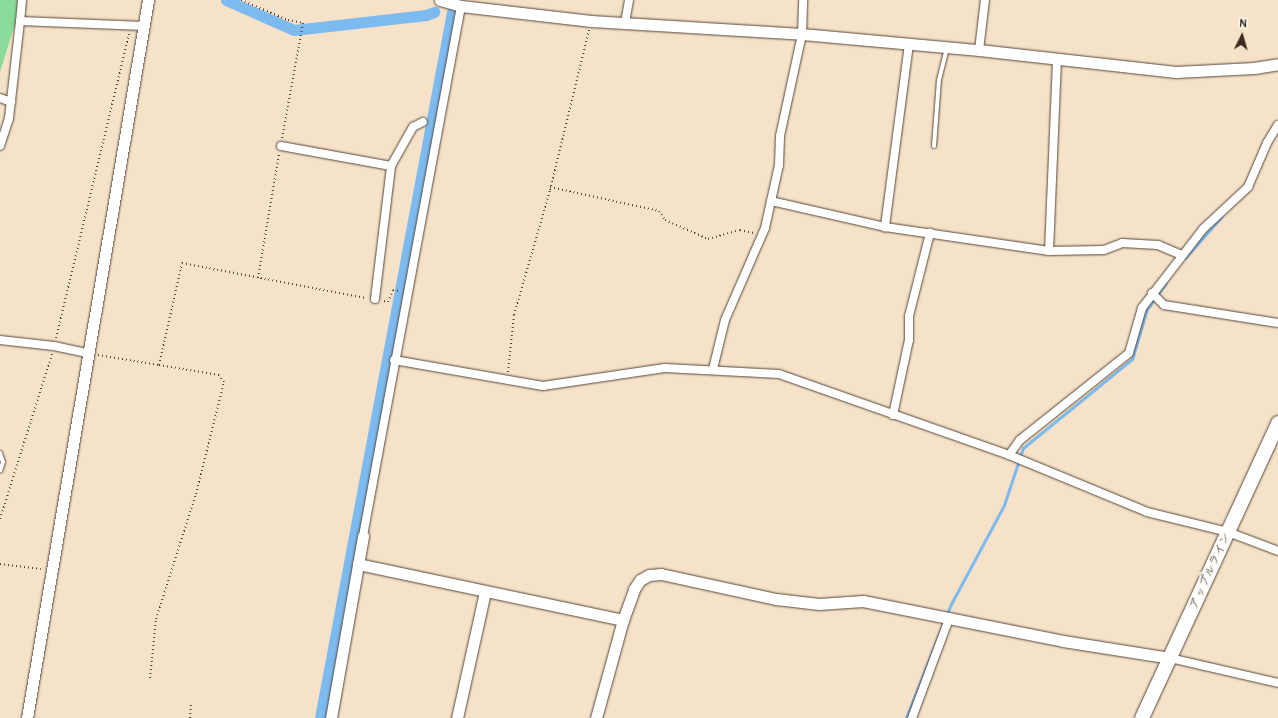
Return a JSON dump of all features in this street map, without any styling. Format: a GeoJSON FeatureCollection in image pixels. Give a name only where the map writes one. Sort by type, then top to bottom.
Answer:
{"type":"FeatureCollection","features":[{"type":"Feature","properties":{"kind":"highway","name":"アップルライン"},"geometry":{"type":"LineString","coordinates":[[1142,718],[1278,423]]}},
{"type":"Feature","properties":{"kind":"street"},"geometry":{"type":"LineString","coordinates":[[0,146],[9,118],[22,0]]}},
{"type":"Feature","properties":{"kind":"street"},"geometry":{"type":"LineString","coordinates":[[28,718],[87,353],[148,0]]}},
{"type":"Feature","properties":{"kind":"street"},"geometry":{"type":"LineString","coordinates":[[625,23],[629,0]]}},
{"type":"Feature","properties":{"kind":"street"},"geometry":{"type":"LineString","coordinates":[[713,369],[725,320],[763,234],[779,165],[780,136],[802,34],[803,0]]}},
{"type":"Feature","properties":{"kind":"street"},"geometry":{"type":"LineString","coordinates":[[979,50],[986,0]]}},
{"type":"Feature","properties":{"kind":"street"},"geometry":{"type":"LineString","coordinates":[[445,1],[461,6],[591,21],[802,34],[979,50],[1176,72],[1254,68],[1278,64]]}},
{"type":"Feature","properties":{"kind":"street"},"geometry":{"type":"LineString","coordinates":[[331,718],[394,360],[461,6]]}},
{"type":"Feature","properties":{"kind":"street"},"geometry":{"type":"LineString","coordinates":[[20,21],[144,26]]}},
{"type":"Feature","properties":{"kind":"street"},"geometry":{"type":"LineString","coordinates":[[885,227],[909,44]]}},
{"type":"Feature","properties":{"kind":"street"},"geometry":{"type":"LineString","coordinates":[[1049,251],[1057,59]]}},
{"type":"Feature","properties":{"kind":"street"},"geometry":{"type":"LineString","coordinates":[[0,98],[11,102]]}},
{"type":"Feature","properties":{"kind":"street"},"geometry":{"type":"LineString","coordinates":[[375,299],[390,166],[414,127],[423,122]]}},
{"type":"Feature","properties":{"kind":"street"},"geometry":{"type":"LineString","coordinates":[[1009,455],[1020,440],[1129,353],[1142,308],[1181,255],[1203,230],[1248,187],[1267,143],[1278,125]]}},
{"type":"Feature","properties":{"kind":"street"},"geometry":{"type":"LineString","coordinates":[[281,146],[390,166]]}},
{"type":"Feature","properties":{"kind":"street"},"geometry":{"type":"LineString","coordinates":[[771,201],[885,227],[1049,251],[1104,250],[1122,243],[1158,245],[1181,255]]}},
{"type":"Feature","properties":{"kind":"street"},"geometry":{"type":"LineString","coordinates":[[893,415],[909,340],[909,316],[930,233]]}},
{"type":"Feature","properties":{"kind":"street"},"geometry":{"type":"LineString","coordinates":[[1152,293],[1164,305],[1278,323]]}},
{"type":"Feature","properties":{"kind":"street"},"geometry":{"type":"LineString","coordinates":[[0,340],[54,346],[87,353]]}},
{"type":"Feature","properties":{"kind":"street"},"geometry":{"type":"LineString","coordinates":[[394,360],[543,386],[665,368],[713,369],[779,374],[1009,455],[1147,512],[1228,532],[1278,552]]}},
{"type":"Feature","properties":{"kind":"street"},"geometry":{"type":"LineString","coordinates":[[358,564],[623,620]]}},
{"type":"Feature","properties":{"kind":"street"},"geometry":{"type":"LineString","coordinates":[[596,718],[623,620],[634,589],[640,580],[649,575],[661,574],[776,599],[820,604],[863,601],[949,619],[1170,658],[1278,683]]}},
{"type":"Feature","properties":{"kind":"street"},"geometry":{"type":"LineString","coordinates":[[457,718],[485,592]]}},
{"type":"Feature","properties":{"kind":"street"},"geometry":{"type":"LineString","coordinates":[[912,718],[949,619]]}},
{"type":"Feature","properties":{"kind":"lane"},"geometry":{"type":"LineString","coordinates":[[934,146],[939,80],[947,48]]}},
{"type":"Feature","properties":{"kind":"lane"},"geometry":{"type":"LineString","coordinates":[[0,453],[3,462],[0,471]]}},
{"type":"Feature","properties":{"kind":"path"},"geometry":{"type":"LineString","coordinates":[[241,0],[288,20],[303,23],[258,278]]}},
{"type":"Feature","properties":{"kind":"path"},"geometry":{"type":"LineString","coordinates":[[507,380],[514,315],[550,188],[591,21]]}},
{"type":"Feature","properties":{"kind":"path"},"geometry":{"type":"LineString","coordinates":[[0,519],[54,346],[131,25]]}},
{"type":"Feature","properties":{"kind":"path"},"geometry":{"type":"LineString","coordinates":[[550,188],[660,211],[665,220],[708,239],[740,230],[763,234]]}},
{"type":"Feature","properties":{"kind":"path"},"geometry":{"type":"LineString","coordinates":[[159,365],[182,263],[388,302],[393,290]]}},
{"type":"Feature","properties":{"kind":"path"},"geometry":{"type":"LineString","coordinates":[[87,353],[219,375],[224,382],[196,494],[156,619],[150,678]]}},
{"type":"Feature","properties":{"kind":"path"},"geometry":{"type":"LineString","coordinates":[[0,564],[52,570]]}},
{"type":"Feature","properties":{"kind":"path"},"geometry":{"type":"LineString","coordinates":[[190,704],[190,718]]}},
{"type":"Feature","properties":{"kind":"green space"},"geometry":{"type":"Polygon","coordinates":[[[0,0],[18,0],[15,24],[0,72],[0,0]]]}},
{"type":"Feature","properties":{"kind":"waterway"},"geometry":{"type":"LineString","coordinates":[[226,0],[294,30],[426,15],[434,12]]}},
{"type":"Feature","properties":{"kind":"waterway"},"geometry":{"type":"LineString","coordinates":[[320,718],[452,12]]}},
{"type":"Feature","properties":{"kind":"waterway"},"geometry":{"type":"LineString","coordinates":[[1185,258],[1221,217]]}},
{"type":"Feature","properties":{"kind":"waterway"},"geometry":{"type":"LineString","coordinates":[[906,718],[951,604],[1004,505],[1023,448],[1132,359],[1147,309],[1166,283]]}}]}
